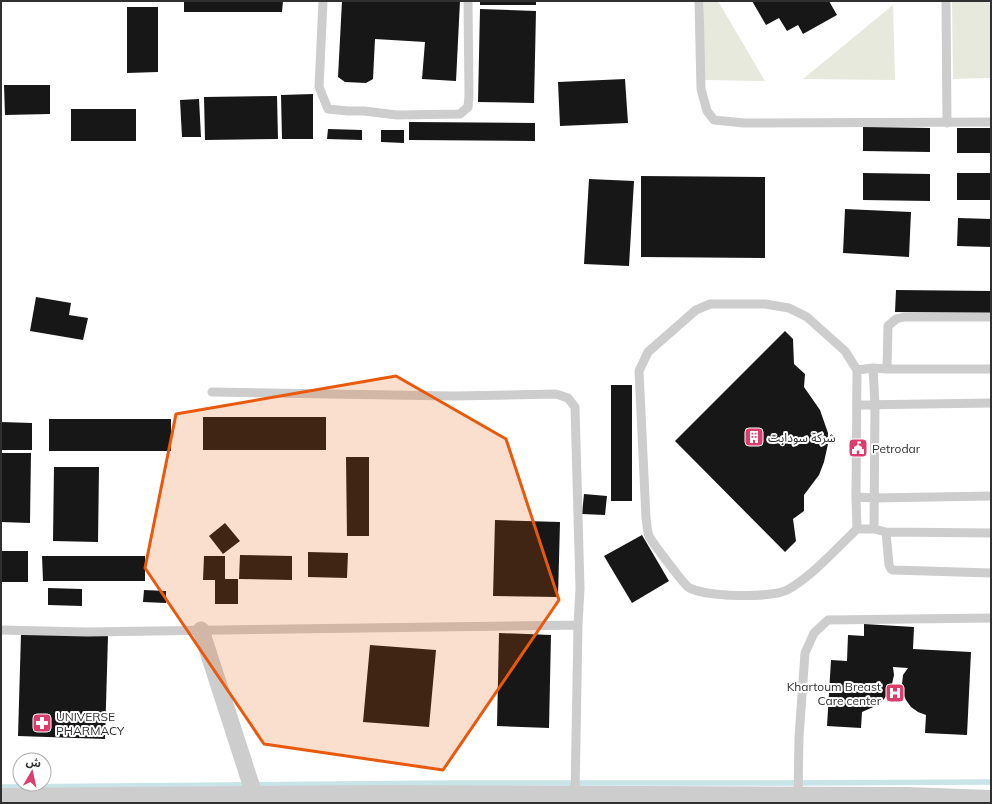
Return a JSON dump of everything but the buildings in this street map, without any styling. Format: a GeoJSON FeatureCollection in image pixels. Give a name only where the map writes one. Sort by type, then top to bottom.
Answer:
{"type":"FeatureCollection","features":[{"type":"Feature","properties":{"kind":"street"},"geometry":{"type":"LineString","coordinates":[[201,630],[255,797]]}},
{"type":"Feature","properties":{"kind":"street"},"geometry":{"type":"LineString","coordinates":[[1,799],[575,796],[906,798],[991,801]]}},
{"type":"Feature","properties":{"kind":"lane"},"geometry":{"type":"LineString","coordinates":[[323,1],[319,87],[328,108],[397,115],[460,114],[468,107],[468,1]]}},
{"type":"Feature","properties":{"kind":"lane"},"geometry":{"type":"LineString","coordinates":[[699,1],[701,89],[707,111],[714,120],[744,123],[991,122]]}},
{"type":"Feature","properties":{"kind":"lane"},"geometry":{"type":"LineString","coordinates":[[946,1],[947,123]]}},
{"type":"Feature","properties":{"kind":"lane"},"geometry":{"type":"LineString","coordinates":[[857,529],[857,370],[845,351],[807,317],[789,308],[765,304],[710,304],[696,310],[648,352],[639,371],[646,518],[649,536],[687,586],[704,593],[738,596],[774,594],[788,590],[807,577],[857,529],[874,529],[886,532],[991,533]]}},
{"type":"Feature","properties":{"kind":"lane"},"geometry":{"type":"LineString","coordinates":[[887,370],[888,326],[896,319],[904,317],[991,317]]}},
{"type":"Feature","properties":{"kind":"lane"},"geometry":{"type":"LineString","coordinates":[[873,368],[875,405],[874,529]]}},
{"type":"Feature","properties":{"kind":"lane"},"geometry":{"type":"LineString","coordinates":[[857,370],[873,368],[887,370],[991,369]]}},
{"type":"Feature","properties":{"kind":"lane"},"geometry":{"type":"LineString","coordinates":[[212,392],[453,396],[556,394],[568,398],[575,407],[580,588],[575,796]]}},
{"type":"Feature","properties":{"kind":"lane"},"geometry":{"type":"LineString","coordinates":[[857,405],[991,403]]}},
{"type":"Feature","properties":{"kind":"lane"},"geometry":{"type":"LineString","coordinates":[[856,497],[991,496]]}},
{"type":"Feature","properties":{"kind":"lane"},"geometry":{"type":"LineString","coordinates":[[886,532],[889,565],[891,569],[991,573]]}},
{"type":"Feature","properties":{"kind":"lane"},"geometry":{"type":"LineString","coordinates":[[798,797],[799,737],[805,653],[814,633],[828,620],[991,618]]}},
{"type":"Feature","properties":{"kind":"lane"},"geometry":{"type":"LineString","coordinates":[[1,630],[87,632],[578,625]]}},
{"type":"Feature","properties":{"kind":"highlighted area"},"geometry":{"type":"Polygon","coordinates":[[[396,376],[506,439],[559,600],[443,770],[264,744],[145,568],[176,414],[396,376]]]}},
{"type":"Feature","properties":{"kind":"shaded area"},"geometry":{"type":"Polygon","coordinates":[[[704,1],[718,1],[765,81],[703,80],[704,1]]]}},
{"type":"Feature","properties":{"kind":"shaded area"},"geometry":{"type":"Polygon","coordinates":[[[952,1],[991,1],[991,78],[953,79],[952,1]]]}},
{"type":"Feature","properties":{"kind":"shaded area"},"geometry":{"type":"Polygon","coordinates":[[[893,5],[895,80],[803,79],[893,5]]]}},
{"type":"Feature","properties":{"kind":"waterway"},"geometry":{"type":"LineString","coordinates":[[1,787],[449,783],[991,782]]}},
{"type":"Feature","properties":{"kind":"place","name":"شركة سودابت"},"geometry":{"type":"Point","coordinates":[754,437]}},
{"type":"Feature","properties":{"kind":"place","name":"Petrodar"},"geometry":{"type":"Point","coordinates":[858,448]}},
{"type":"Feature","properties":{"kind":"place","name":"Khartoum Breast Care center"},"geometry":{"type":"Point","coordinates":[895,693]}},
{"type":"Feature","properties":{"kind":"place","name":"UNIVERSE PHARMACY"},"geometry":{"type":"Point","coordinates":[42,723]}}]}
